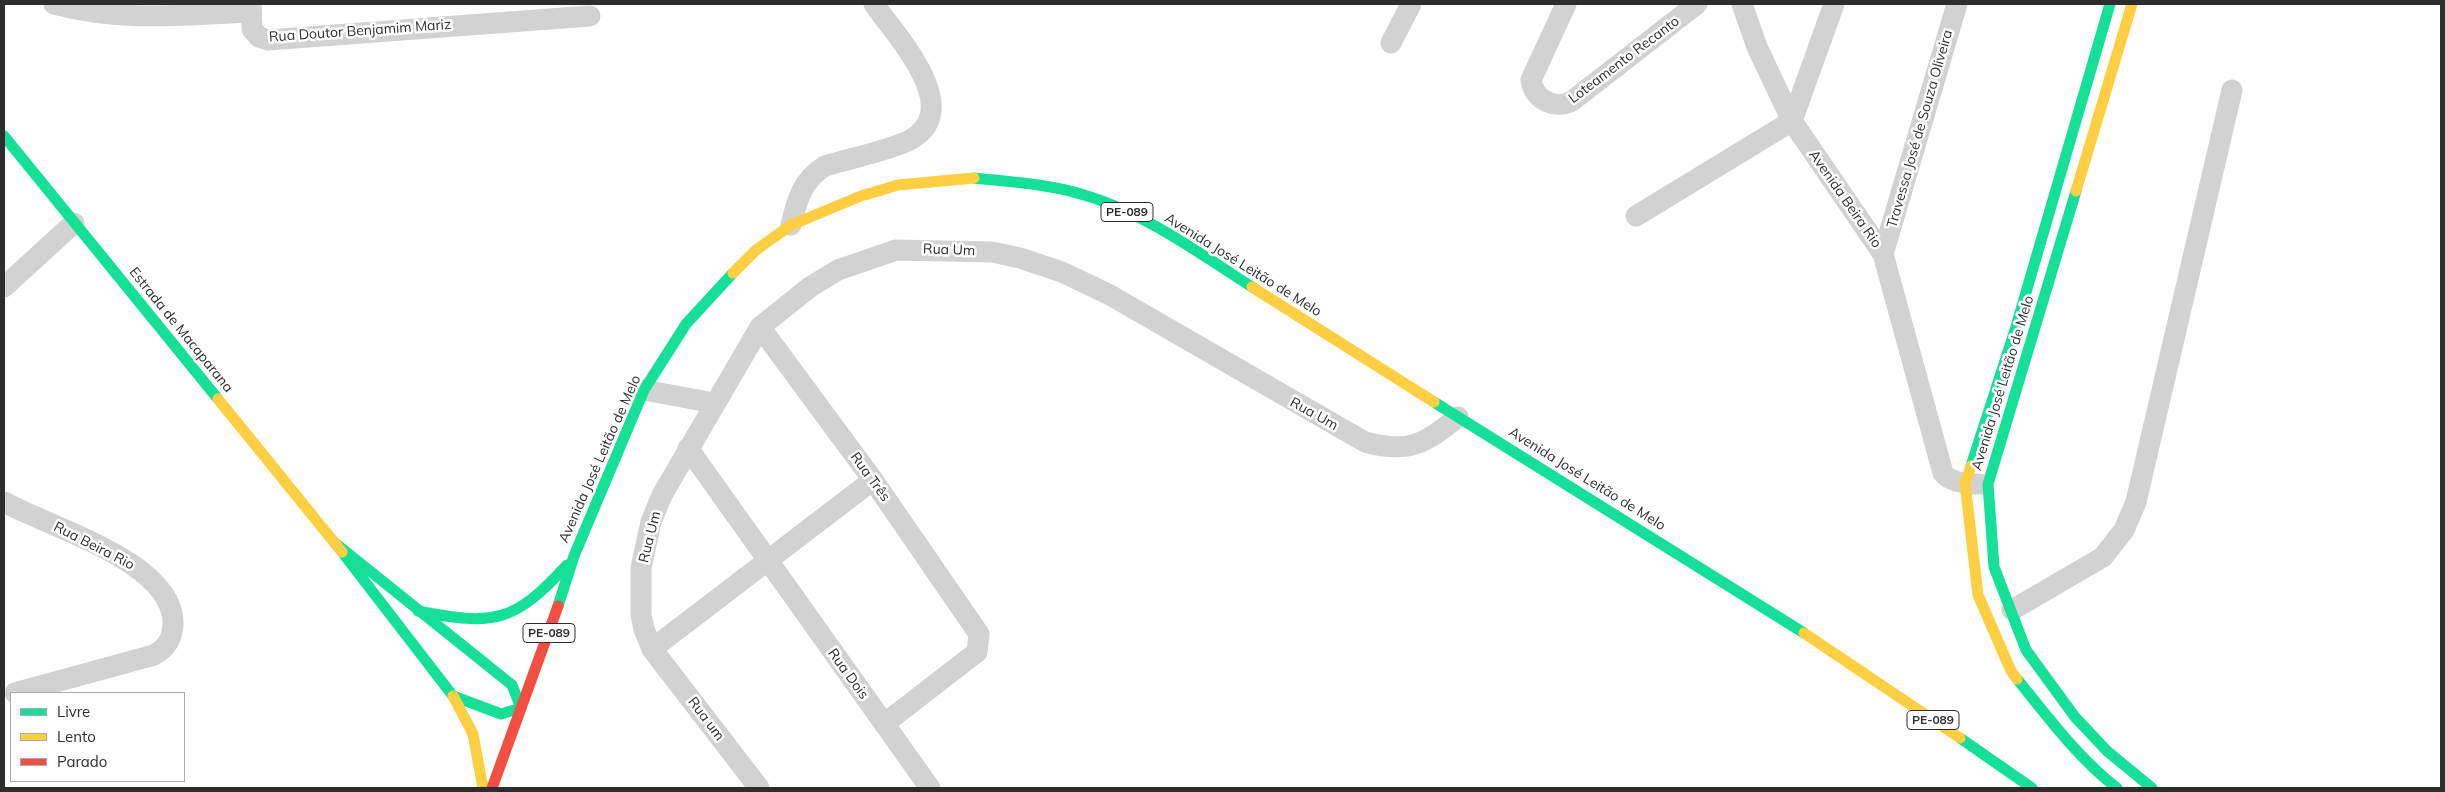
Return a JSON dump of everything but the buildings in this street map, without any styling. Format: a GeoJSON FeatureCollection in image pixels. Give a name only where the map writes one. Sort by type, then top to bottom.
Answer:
{"type":"FeatureCollection","features":[{"type":"Feature","properties":{"kind":"street"},"geometry":{"type":"LineString","coordinates":[[54,4],[84,12],[127,17],[251,14]]}},
{"type":"Feature","properties":{"kind":"street"},"geometry":{"type":"LineString","coordinates":[[790,225],[797,199],[813,173],[825,166],[908,141],[926,126],[932,104],[927,81],[874,4]]}},
{"type":"Feature","properties":{"kind":"street"},"geometry":{"type":"LineString","coordinates":[[1391,43],[1411,4]]}},
{"type":"Feature","properties":{"kind":"street","name":"Loteamento Recanto"},"geometry":{"type":"LineString","coordinates":[[1566,4],[1532,76],[1532,85],[1546,103],[1560,106],[1572,101],[1697,4]]}},
{"type":"Feature","properties":{"kind":"street","name":"Avenida Beira Rio"},"geometry":{"type":"LineString","coordinates":[[1742,4],[1757,47],[1792,121],[1883,254],[1946,477],[1965,484],[1988,484]]}},
{"type":"Feature","properties":{"kind":"street"},"geometry":{"type":"LineString","coordinates":[[1636,216],[1792,121],[1834,4]]}},
{"type":"Feature","properties":{"kind":"street","name":"Travessa José de Souza Oliveira"},"geometry":{"type":"LineString","coordinates":[[1883,254],[1957,4]]}},
{"type":"Feature","properties":{"kind":"street","name":"Avenida José Leitão de Melo"},"geometry":{"type":"LineString","coordinates":[[2110,4],[2015,330],[1965,484],[1978,595],[2011,671],[2066,740],[2100,775],[2117,788]]}},
{"type":"Feature","properties":{"kind":"street","name":"Avenida José Leitão de Melo"},"geometry":{"type":"LineString","coordinates":[[2132,4],[1988,484],[1994,567],[2026,650],[2050,685],[2107,751],[2152,788]]}},
{"type":"Feature","properties":{"kind":"street","name":"Rua Doutor Benjamim Mariz"},"geometry":{"type":"LineString","coordinates":[[251,14],[255,34],[268,40],[590,16]]}},
{"type":"Feature","properties":{"kind":"street"},"geometry":{"type":"LineString","coordinates":[[2012,610],[2104,557],[2131,517],[2232,90]]}},
{"type":"Feature","properties":{"kind":"street","name":"Estrada de Macaparana"},"geometry":{"type":"LineString","coordinates":[[4,136],[335,543],[453,696],[473,734],[483,788]]}},
{"type":"Feature","properties":{"kind":"street"},"geometry":{"type":"LineString","coordinates":[[2064,158],[2084,165]]}},
{"type":"Feature","properties":{"kind":"street","name":"Avenida José Leitão de Melo"},"geometry":{"type":"LineString","coordinates":[[492,788],[557,610],[574,556],[644,390],[686,324],[715,291],[756,250],[790,225],[860,196],[898,185],[967,176],[1055,187],[1086,195],[1125,211],[1195,250],[1458,417],[1834,651],[2032,788]]}},
{"type":"Feature","properties":{"kind":"street"},"geometry":{"type":"LineString","coordinates":[[4,287],[74,223]]}},
{"type":"Feature","properties":{"kind":"street","name":"Rua Um"},"geometry":{"type":"LineString","coordinates":[[652,649],[641,615],[641,568],[645,545],[651,522],[662,495],[688,448],[760,327],[810,286],[838,270],[874,256],[896,250],[992,252],[1020,258],[1062,272],[1110,295],[1365,442],[1388,447],[1416,444],[1429,440],[1458,417]]}},
{"type":"Feature","properties":{"kind":"street","name":"Rua Três"},"geometry":{"type":"LineString","coordinates":[[760,327],[873,480],[977,629],[980,642],[977,652],[884,724]]}},
{"type":"Feature","properties":{"kind":"street"},"geometry":{"type":"LineString","coordinates":[[644,390],[714,404]]}},
{"type":"Feature","properties":{"kind":"street","name":"Rua Dois"},"geometry":{"type":"LineString","coordinates":[[688,448],[766,561],[930,788]]}},
{"type":"Feature","properties":{"kind":"street"},"geometry":{"type":"LineString","coordinates":[[652,649],[873,480]]}},
{"type":"Feature","properties":{"kind":"street","name":"Rua Beira Rio"},"geometry":{"type":"LineString","coordinates":[[5,503],[141,569],[154,581],[164,595],[174,615],[169,642],[166,648],[154,655],[19,692]]}},
{"type":"Feature","properties":{"kind":"street","name":"Estrada de Macaparana"},"geometry":{"type":"LineString","coordinates":[[335,543],[512,685],[521,708]]}},
{"type":"Feature","properties":{"kind":"street"},"geometry":{"type":"LineString","coordinates":[[418,611],[469,621],[488,620],[509,615],[525,607],[541,594],[574,556]]}},
{"type":"Feature","properties":{"kind":"street"},"geometry":{"type":"LineString","coordinates":[[1974,571],[1994,567]]}},
{"type":"Feature","properties":{"kind":"street","name":"Rua um"},"geometry":{"type":"LineString","coordinates":[[652,649],[759,788]]}},
{"type":"Feature","properties":{"kind":"street"},"geometry":{"type":"LineString","coordinates":[[453,696],[501,714],[521,708]]}},
{"type":"Feature","properties":{"kind":"traffic: fast"},"geometry":{"type":"LineString","coordinates":[[1971,466],[2015,330],[2110,4]]}},
{"type":"Feature","properties":{"kind":"traffic: fast"},"geometry":{"type":"LineString","coordinates":[[4,136],[218,399]]}},
{"type":"Feature","properties":{"kind":"traffic: fast"},"geometry":{"type":"LineString","coordinates":[[974,178],[1057,188],[1106,202],[1171,235],[1252,287]]}},
{"type":"Feature","properties":{"kind":"traffic: fast"},"geometry":{"type":"LineString","coordinates":[[2076,191],[1988,484],[1994,567],[2026,650],[2075,717],[2107,751],[2152,788]]}},
{"type":"Feature","properties":{"kind":"traffic: fast"},"geometry":{"type":"LineString","coordinates":[[558,606],[574,556],[644,390],[686,324],[733,273]]}},
{"type":"Feature","properties":{"kind":"traffic: fast"},"geometry":{"type":"LineString","coordinates":[[1434,402],[1804,633]]}},
{"type":"Feature","properties":{"kind":"traffic: fast"},"geometry":{"type":"LineString","coordinates":[[335,543],[512,685],[521,708],[501,714],[453,696],[342,552]]}},
{"type":"Feature","properties":{"kind":"traffic: fast"},"geometry":{"type":"LineString","coordinates":[[418,611],[466,618],[485,618],[501,615],[517,609],[532,599],[567,565]]}},
{"type":"Feature","properties":{"kind":"traffic: fast"},"geometry":{"type":"LineString","coordinates":[[2017,679],[2076,750],[2117,788]]}},
{"type":"Feature","properties":{"kind":"traffic: fast"},"geometry":{"type":"LineString","coordinates":[[1960,738],[2032,788]]}},
{"type":"Feature","properties":{"kind":"traffic: slow"},"geometry":{"type":"LineString","coordinates":[[2076,191],[2132,4]]}},
{"type":"Feature","properties":{"kind":"traffic: slow"},"geometry":{"type":"LineString","coordinates":[[733,273],[756,250],[791,225],[861,196],[898,185],[974,178]]}},
{"type":"Feature","properties":{"kind":"traffic: slow"},"geometry":{"type":"LineString","coordinates":[[1252,287],[1434,402]]}},
{"type":"Feature","properties":{"kind":"traffic: slow"},"geometry":{"type":"LineString","coordinates":[[218,399],[342,552]]}},
{"type":"Feature","properties":{"kind":"traffic: slow"},"geometry":{"type":"LineString","coordinates":[[1971,466],[1965,483],[1978,595],[2011,671],[2017,679]]}},
{"type":"Feature","properties":{"kind":"traffic: slow"},"geometry":{"type":"LineString","coordinates":[[1804,633],[1960,738]]}},
{"type":"Feature","properties":{"kind":"traffic: slow"},"geometry":{"type":"LineString","coordinates":[[453,696],[473,734],[483,788]]}},
{"type":"Feature","properties":{"kind":"traffic: jam"},"geometry":{"type":"LineString","coordinates":[[492,788],[558,606]]}}]}
